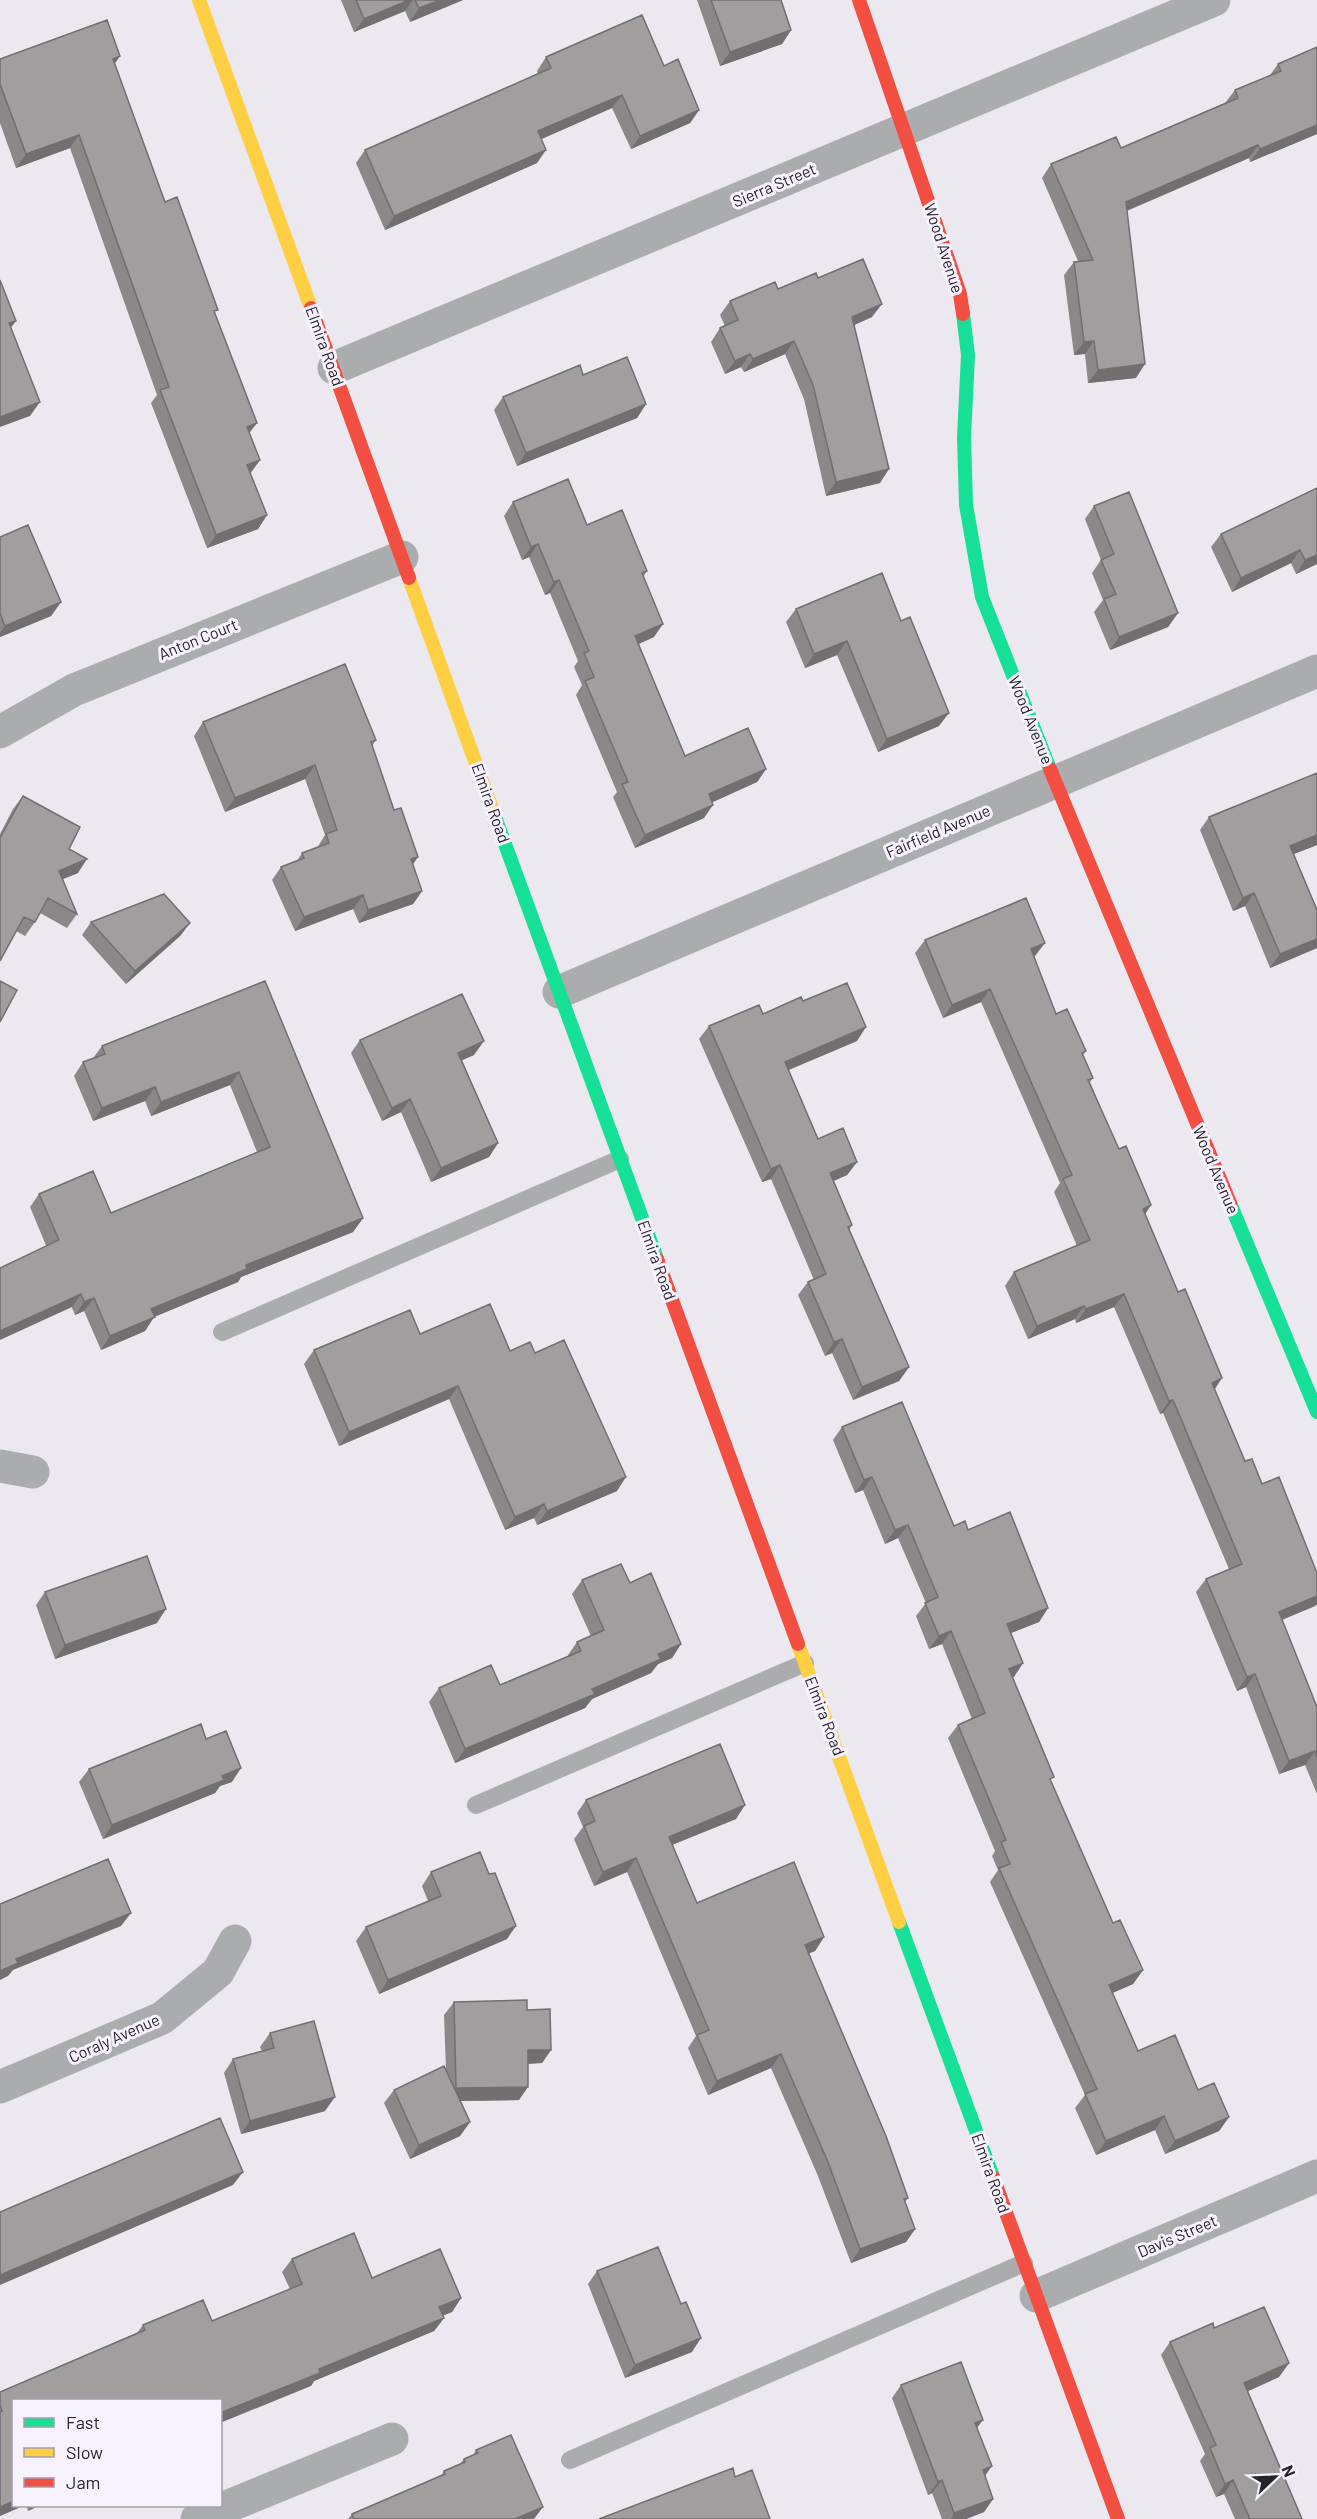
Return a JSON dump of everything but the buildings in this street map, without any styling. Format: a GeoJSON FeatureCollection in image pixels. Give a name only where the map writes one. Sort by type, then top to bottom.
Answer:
{"type":"FeatureCollection","features":[{"type":"Feature","properties":{"kind":"street","name":"Elmira Road"},"geometry":{"type":"LineString","coordinates":[[199,0],[1118,2519]]}},
{"type":"Feature","properties":{"kind":"street","name":"Wood Avenue"},"geometry":{"type":"LineString","coordinates":[[859,0],[960,294],[968,355],[964,437],[966,505],[982,597],[1055,782],[1317,1412]]}},
{"type":"Feature","properties":{"kind":"street","name":"Sierra Street"},"geometry":{"type":"LineString","coordinates":[[334,368],[1214,0]]}},
{"type":"Feature","properties":{"kind":"street","name":"Anton Court"},"geometry":{"type":"LineString","coordinates":[[0,732],[74,690],[402,556]]}},
{"type":"Feature","properties":{"kind":"street","name":"Fairfield Avenue"},"geometry":{"type":"LineString","coordinates":[[559,992],[1317,671]]}},
{"type":"Feature","properties":{"kind":"street"},"geometry":{"type":"LineString","coordinates":[[0,1466],[33,1472]]}},
{"type":"Feature","properties":{"kind":"street","name":"Coraly Avenue"},"geometry":{"type":"LineString","coordinates":[[0,2087],[162,2018],[218,1972],[235,1941]]}},
{"type":"Feature","properties":{"kind":"street","name":"Davis Street"},"geometry":{"type":"LineString","coordinates":[[1036,2296],[1317,2176]]}},
{"type":"Feature","properties":{"kind":"street"},"geometry":{"type":"LineString","coordinates":[[197,2519],[249,2509],[392,2439]]}},
{"type":"Feature","properties":{"kind":"lane"},"geometry":{"type":"LineString","coordinates":[[222,1332],[620,1159]]}},
{"type":"Feature","properties":{"kind":"lane"},"geometry":{"type":"LineString","coordinates":[[476,1805],[805,1663]]}},
{"type":"Feature","properties":{"kind":"lane"},"geometry":{"type":"LineString","coordinates":[[570,2460],[1024,2263]]}},
{"type":"Feature","properties":{"kind":"traffic: fast"},"geometry":{"type":"LineString","coordinates":[[963,314],[968,355],[964,437],[966,505],[982,597],[1050,769]]}},
{"type":"Feature","properties":{"kind":"traffic: fast"},"geometry":{"type":"LineString","coordinates":[[494,814],[657,1259]]}},
{"type":"Feature","properties":{"kind":"traffic: fast"},"geometry":{"type":"LineString","coordinates":[[1230,1203],[1317,1412]]}},
{"type":"Feature","properties":{"kind":"traffic: fast"},"geometry":{"type":"LineString","coordinates":[[899,1922],[993,2177]]}},
{"type":"Feature","properties":{"kind":"traffic: slow"},"geometry":{"type":"LineString","coordinates":[[199,0],[311,308]]}},
{"type":"Feature","properties":{"kind":"traffic: slow"},"geometry":{"type":"LineString","coordinates":[[409,578],[494,814]]}},
{"type":"Feature","properties":{"kind":"traffic: slow"},"geometry":{"type":"LineString","coordinates":[[798,1644],[899,1922]]}},
{"type":"Feature","properties":{"kind":"traffic: jam"},"geometry":{"type":"LineString","coordinates":[[859,0],[960,294],[963,314]]}},
{"type":"Feature","properties":{"kind":"traffic: jam"},"geometry":{"type":"LineString","coordinates":[[311,308],[409,578]]}},
{"type":"Feature","properties":{"kind":"traffic: jam"},"geometry":{"type":"LineString","coordinates":[[1050,769],[1230,1203]]}},
{"type":"Feature","properties":{"kind":"traffic: jam"},"geometry":{"type":"LineString","coordinates":[[657,1259],[798,1644]]}},
{"type":"Feature","properties":{"kind":"traffic: jam"},"geometry":{"type":"LineString","coordinates":[[993,2177],[1118,2519]]}}]}
